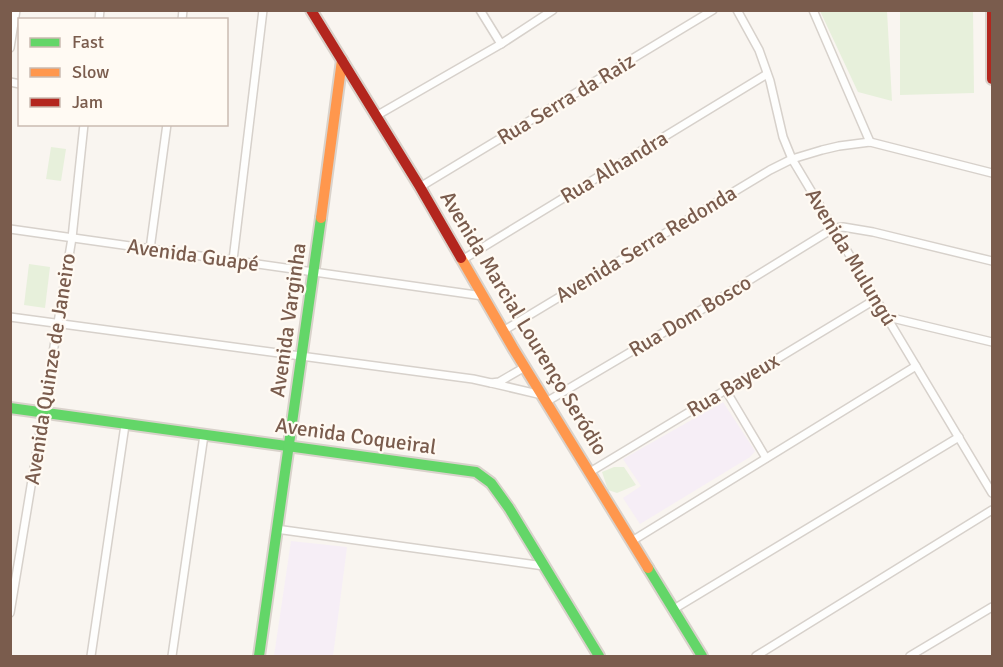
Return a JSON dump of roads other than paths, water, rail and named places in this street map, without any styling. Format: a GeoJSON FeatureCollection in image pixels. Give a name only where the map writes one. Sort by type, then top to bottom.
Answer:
{"type":"FeatureCollection","features":[{"type":"Feature","properties":{"kind":"street"},"geometry":{"type":"LineString","coordinates":[[10,48],[16,10]]}},
{"type":"Feature","properties":{"kind":"street"},"geometry":{"type":"LineString","coordinates":[[233,260],[263,10]]}},
{"type":"Feature","properties":{"kind":"street","name":"Avenida Marcial Lourenço Seródio"},"geometry":{"type":"LineString","coordinates":[[312,10],[420,187],[503,331],[702,657]]}},
{"type":"Feature","properties":{"kind":"street"},"geometry":{"type":"LineString","coordinates":[[480,10],[501,44]]}},
{"type":"Feature","properties":{"kind":"street"},"geometry":{"type":"LineString","coordinates":[[376,116],[501,44],[553,10]]}},
{"type":"Feature","properties":{"kind":"street","name":"Rua Serra da Raiz"},"geometry":{"type":"LineString","coordinates":[[420,187],[712,10]]}},
{"type":"Feature","properties":{"kind":"street","name":"Avenida Mulungú"},"geometry":{"type":"LineString","coordinates":[[737,10],[759,50],[774,97],[783,137],[792,159],[993,493]]}},
{"type":"Feature","properties":{"kind":"street"},"geometry":{"type":"LineString","coordinates":[[813,10],[870,142],[993,173]]}},
{"type":"Feature","properties":{"kind":"street"},"geometry":{"type":"LineString","coordinates":[[992,10],[993,79]]}},
{"type":"Feature","properties":{"kind":"street","name":"Avenida Varginha"},"geometry":{"type":"LineString","coordinates":[[259,657],[315,272],[342,60]]}},
{"type":"Feature","properties":{"kind":"street","name":"Rua Alhandra"},"geometry":{"type":"LineString","coordinates":[[462,260],[767,74]]}},
{"type":"Feature","properties":{"kind":"street","name":"Avenida Quinze de Janeiro"},"geometry":{"type":"LineString","coordinates":[[10,613],[72,238],[84,126]]}},
{"type":"Feature","properties":{"kind":"street"},"geometry":{"type":"LineString","coordinates":[[150,249],[167,126]]}},
{"type":"Feature","properties":{"kind":"street","name":"Avenida Serra Redonda"},"geometry":{"type":"LineString","coordinates":[[503,331],[770,170],[792,159],[839,146],[870,142]]}},
{"type":"Feature","properties":{"kind":"street"},"geometry":{"type":"LineString","coordinates":[[834,228],[843,227],[873,232],[993,261]]}},
{"type":"Feature","properties":{"kind":"street","name":"Rua Dom Bosco"},"geometry":{"type":"LineString","coordinates":[[544,398],[682,321],[834,228]]}},
{"type":"Feature","properties":{"kind":"street","name":"Avenida Guapé"},"geometry":{"type":"LineString","coordinates":[[10,229],[483,296]]}},
{"type":"Feature","properties":{"kind":"street","name":"Rua Bayeux"},"geometry":{"type":"LineString","coordinates":[[590,472],[876,299]]}},
{"type":"Feature","properties":{"kind":"street"},"geometry":{"type":"LineString","coordinates":[[10,317],[473,380],[544,398]]}},
{"type":"Feature","properties":{"kind":"street"},"geometry":{"type":"LineString","coordinates":[[888,317],[993,342]]}},
{"type":"Feature","properties":{"kind":"street"},"geometry":{"type":"LineString","coordinates":[[632,541],[916,366]]}},
{"type":"Feature","properties":{"kind":"street"},"geometry":{"type":"LineString","coordinates":[[491,383],[500,382],[525,367]]}},
{"type":"Feature","properties":{"kind":"street"},"geometry":{"type":"LineString","coordinates":[[725,389],[766,458]]}},
{"type":"Feature","properties":{"kind":"street","name":"Avenida Coqueiral"},"geometry":{"type":"LineString","coordinates":[[10,408],[476,472],[499,492],[599,657]]}},
{"type":"Feature","properties":{"kind":"street"},"geometry":{"type":"LineString","coordinates":[[91,657],[125,425]]}},
{"type":"Feature","properties":{"kind":"street"},"geometry":{"type":"LineString","coordinates":[[172,657],[204,435]]}},
{"type":"Feature","properties":{"kind":"street"},"geometry":{"type":"LineString","coordinates":[[674,609],[959,437]]}},
{"type":"Feature","properties":{"kind":"street"},"geometry":{"type":"LineString","coordinates":[[756,657],[993,510]]}},
{"type":"Feature","properties":{"kind":"street"},"geometry":{"type":"LineString","coordinates":[[276,529],[544,566]]}},
{"type":"Feature","properties":{"kind":"street"},"geometry":{"type":"LineString","coordinates":[[910,657],[993,607]]}}]}
